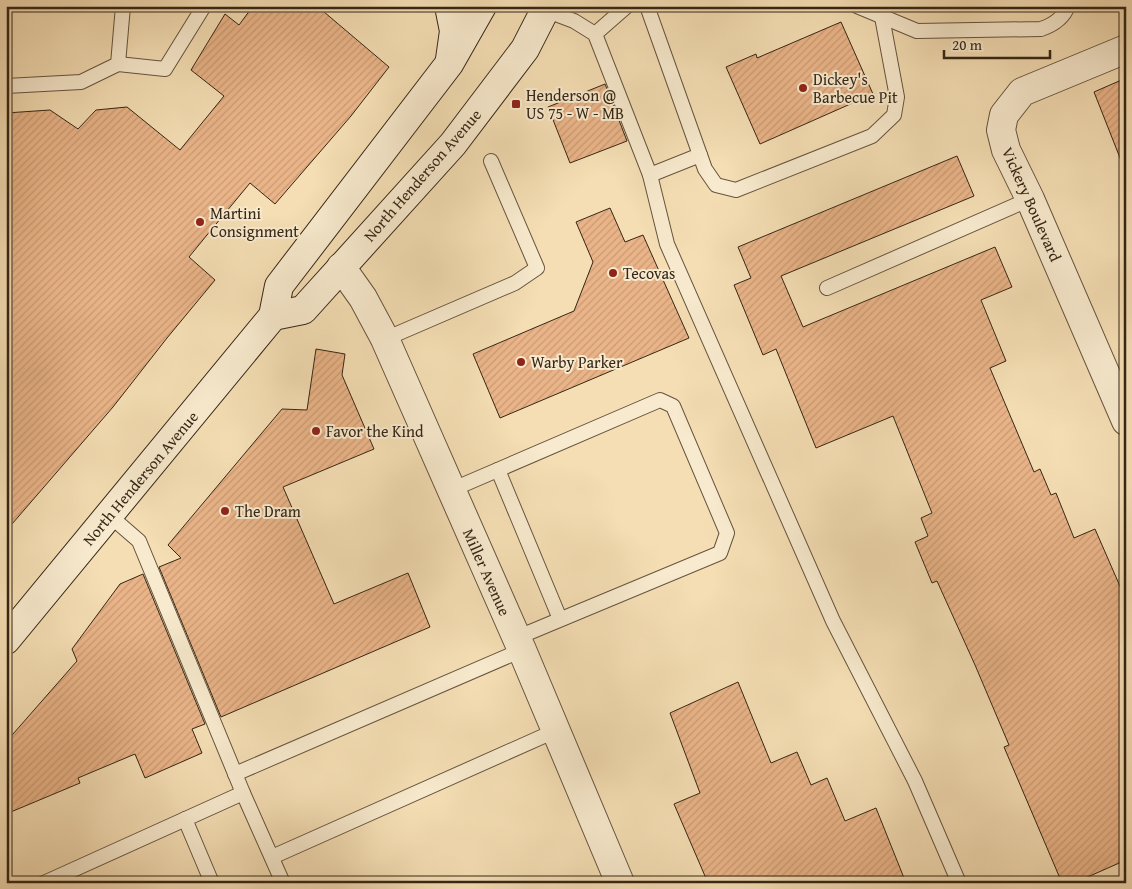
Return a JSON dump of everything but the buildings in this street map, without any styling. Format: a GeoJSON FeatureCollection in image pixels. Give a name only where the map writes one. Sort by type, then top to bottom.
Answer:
{"type":"FeatureCollection","features":[{"type":"Feature","properties":{"kind":"street"},"geometry":{"type":"LineString","coordinates":[[449,6],[454,31],[450,64]]}},
{"type":"Feature","properties":{"kind":"street","name":"North Henderson Avenue"},"geometry":{"type":"LineString","coordinates":[[6,640],[273,316],[279,286],[450,64],[482,6]]}},
{"type":"Feature","properties":{"kind":"street","name":"North Henderson Avenue"},"geometry":{"type":"LineString","coordinates":[[273,316],[303,310],[453,144],[525,49],[546,8]]}},
{"type":"Feature","properties":{"kind":"street","name":"Vickery Boulevard"},"geometry":{"type":"LineString","coordinates":[[1126,49],[1022,92],[1004,115],[1001,130],[1006,150],[1030,199],[1126,421]]}},
{"type":"Feature","properties":{"kind":"street","name":"Miller Avenue"},"geometry":{"type":"LineString","coordinates":[[341,267],[363,298],[385,339],[519,644],[620,883]]}},
{"type":"Feature","properties":{"kind":"lane"},"geometry":{"type":"LineString","coordinates":[[118,64],[123,6]]}},
{"type":"Feature","properties":{"kind":"lane"},"geometry":{"type":"LineString","coordinates":[[6,86],[82,82],[118,64],[165,68],[204,6]]}},
{"type":"Feature","properties":{"kind":"lane"},"geometry":{"type":"LineString","coordinates":[[595,34],[627,6]]}},
{"type":"Feature","properties":{"kind":"lane"},"geometry":{"type":"LineString","coordinates":[[647,6],[705,169],[716,185],[736,190],[872,136],[894,115],[897,96],[882,17]]}},
{"type":"Feature","properties":{"kind":"lane"},"geometry":{"type":"LineString","coordinates":[[857,6],[917,31],[1041,29],[1053,25],[1068,6]]}},
{"type":"Feature","properties":{"kind":"lane"},"geometry":{"type":"LineString","coordinates":[[546,8],[574,21],[595,34],[650,175],[667,244],[833,621],[915,781],[959,883]]}},
{"type":"Feature","properties":{"kind":"lane"},"geometry":{"type":"LineString","coordinates":[[650,175],[700,155]]}},
{"type":"Feature","properties":{"kind":"lane"},"geometry":{"type":"LineString","coordinates":[[385,339],[515,283],[537,268],[491,161]]}},
{"type":"Feature","properties":{"kind":"lane"},"geometry":{"type":"LineString","coordinates":[[827,288],[1030,199]]}},
{"type":"Feature","properties":{"kind":"lane"},"geometry":{"type":"LineString","coordinates":[[235,774],[519,644],[560,619],[720,553],[727,533],[673,406],[660,400],[451,490]]}},
{"type":"Feature","properties":{"kind":"lane"},"geometry":{"type":"LineString","coordinates":[[498,470],[560,619]]}},
{"type":"Feature","properties":{"kind":"lane"},"geometry":{"type":"LineString","coordinates":[[109,515],[139,541],[235,774],[283,883]]}},
{"type":"Feature","properties":{"kind":"lane"},"geometry":{"type":"LineString","coordinates":[[272,857],[555,731]]}},
{"type":"Feature","properties":{"kind":"lane"},"geometry":{"type":"LineString","coordinates":[[44,883],[243,793]]}},
{"type":"Feature","properties":{"kind":"lane"},"geometry":{"type":"LineString","coordinates":[[185,819],[212,883]]}},
{"type":"Feature","properties":{"kind":"place","name":"Dickey's Barbecue Pit"},"geometry":{"type":"Point","coordinates":[803,88]}},
{"type":"Feature","properties":{"kind":"place","name":"Henderson @ US 75 - W - MB"},"geometry":{"type":"Point","coordinates":[516,104]}},
{"type":"Feature","properties":{"kind":"place","name":"Martini Consignment"},"geometry":{"type":"Point","coordinates":[200,222]}},
{"type":"Feature","properties":{"kind":"place","name":"Tecovas"},"geometry":{"type":"Point","coordinates":[613,273]}},
{"type":"Feature","properties":{"kind":"place","name":"Warby Parker"},"geometry":{"type":"Point","coordinates":[521,362]}},
{"type":"Feature","properties":{"kind":"place","name":"Favor the Kind"},"geometry":{"type":"Point","coordinates":[316,431]}},
{"type":"Feature","properties":{"kind":"place","name":"The Dram"},"geometry":{"type":"Point","coordinates":[225,511]}}]}
